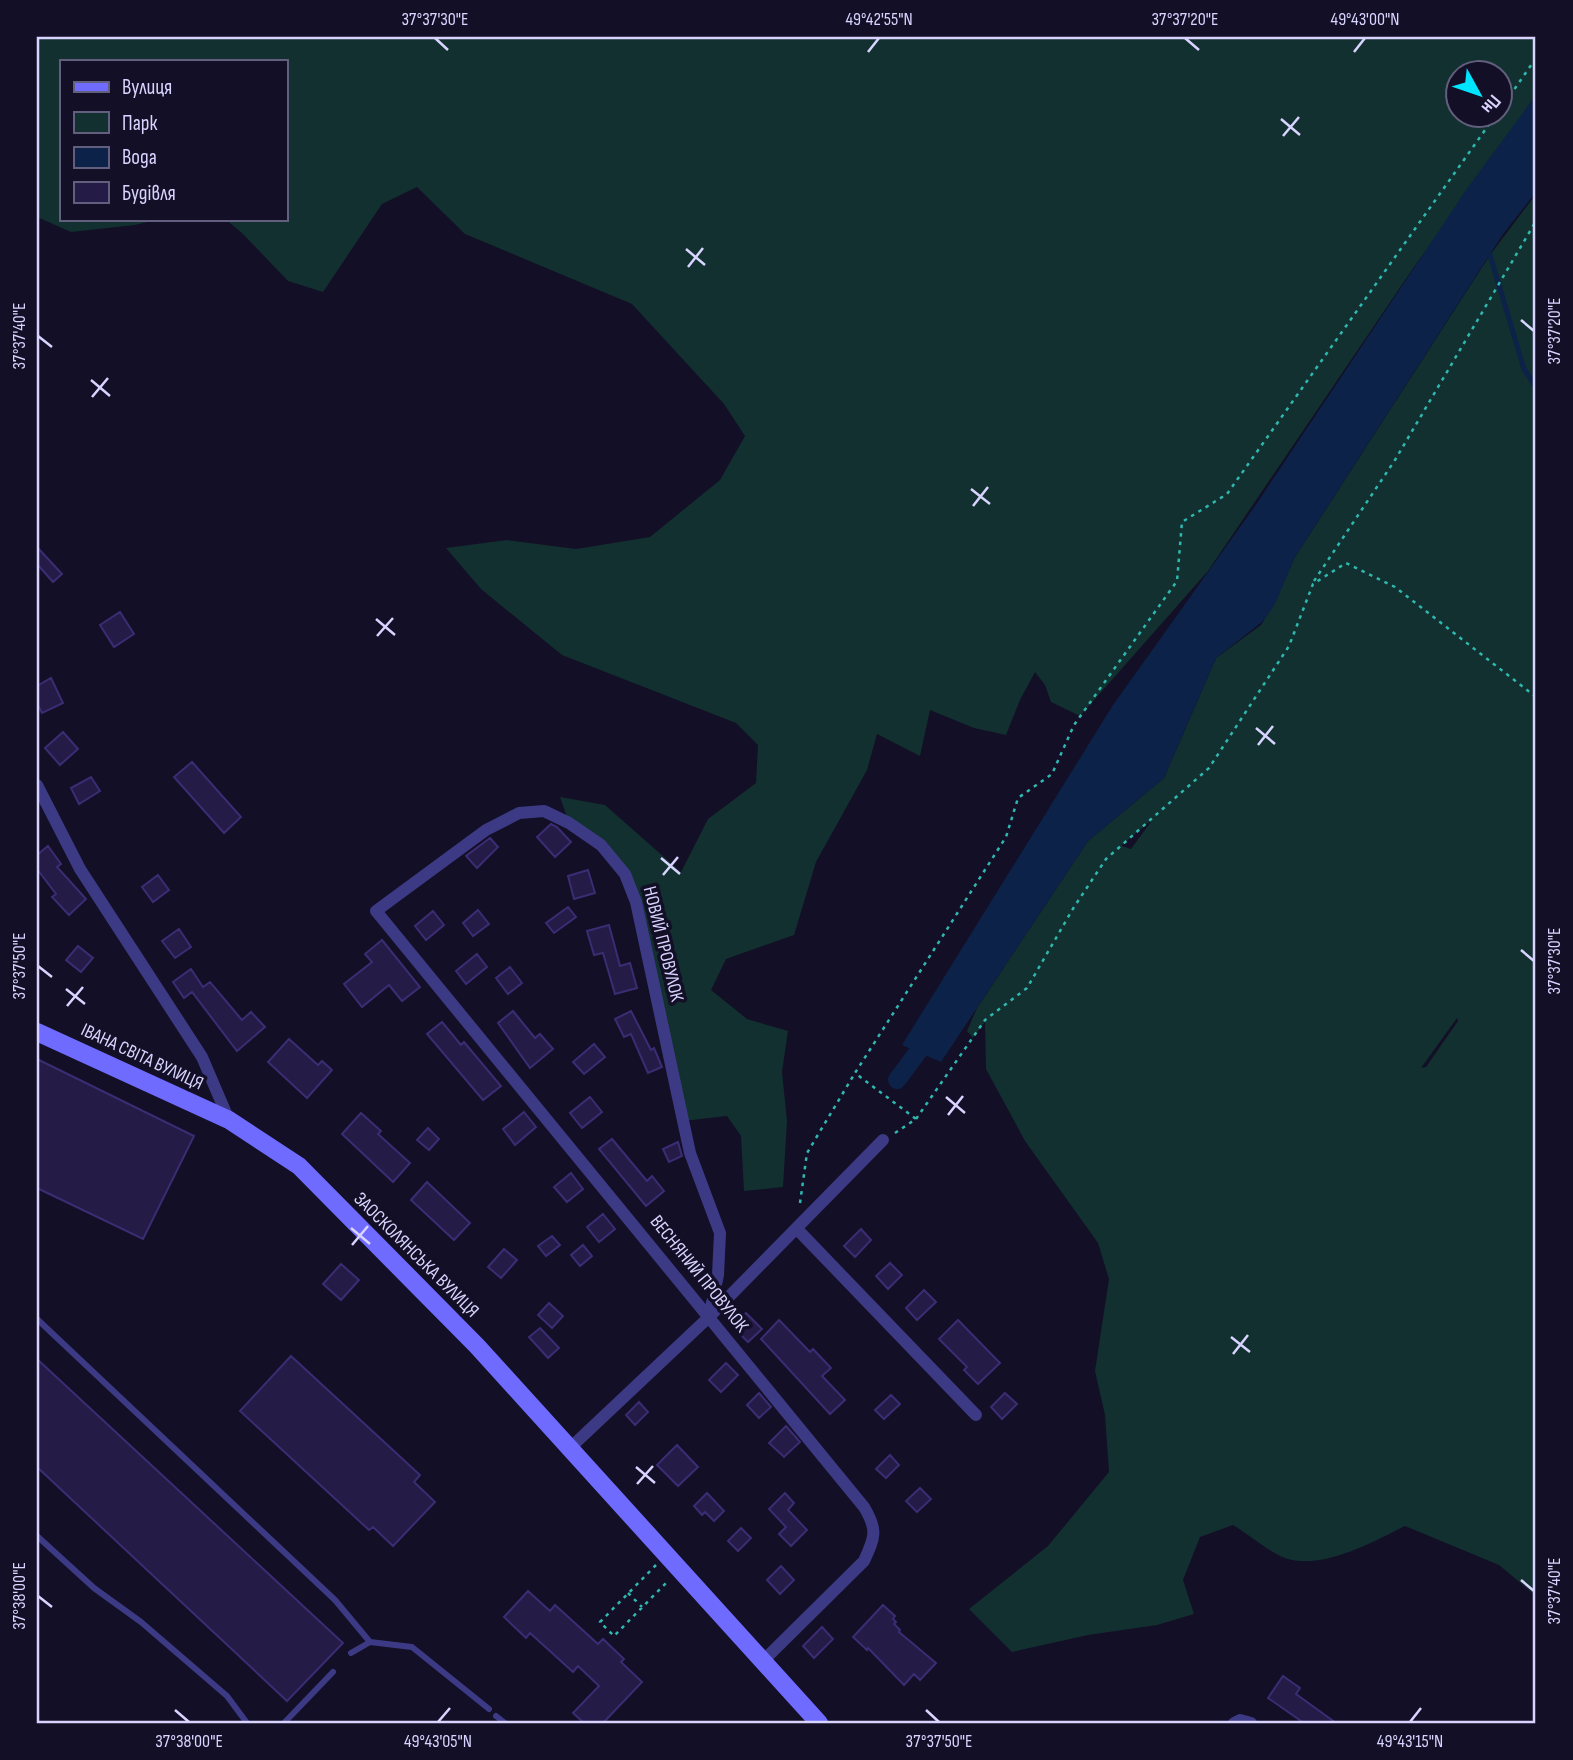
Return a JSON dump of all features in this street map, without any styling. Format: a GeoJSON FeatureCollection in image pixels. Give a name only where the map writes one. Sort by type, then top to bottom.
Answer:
{"type":"FeatureCollection","features":[{"type":"Feature","properties":{"kind":"street"},"geometry":{"type":"LineString","coordinates":[[37,785],[80,869],[202,1057],[229,1120]]}},
{"type":"Feature","properties":{"kind":"street","name":"НОВИЙ ПРОВУЛОК"},"geometry":{"type":"LineString","coordinates":[[376,911],[486,830],[519,813],[544,811],[569,823],[600,845],[625,874],[636,902],[690,1153],[720,1233],[718,1275],[709,1317]]}},
{"type":"Feature","properties":{"kind":"street","name":"ВЕСНЯНИЙ ПРОВУЛОК"},"geometry":{"type":"LineString","coordinates":[[376,911],[864,1507],[874,1523],[873,1542],[864,1561],[763,1661]]}},
{"type":"Feature","properties":{"kind":"street","name":"ІВАНА СВІТА ВУЛИЦЯ"},"geometry":{"type":"LineString","coordinates":[[37,1032],[229,1120]]}},
{"type":"Feature","properties":{"kind":"street","name":"ЗАОСКОЛЯНСЬКА ВУЛИЦЯ"},"geometry":{"type":"LineString","coordinates":[[229,1120],[299,1166],[477,1346],[819,1723]]}},
{"type":"Feature","properties":{"kind":"street"},"geometry":{"type":"LineString","coordinates":[[570,1448],[709,1317],[883,1140]]}},
{"type":"Feature","properties":{"kind":"street"},"geometry":{"type":"LineString","coordinates":[[797,1228],[976,1415]]}},
{"type":"Feature","properties":{"kind":"street"},"geometry":{"type":"LineString","coordinates":[[1234,1723],[1240,1720],[1251,1723]]}},
{"type":"Feature","properties":{"kind":"lane"},"geometry":{"type":"LineString","coordinates":[[37,1319],[335,1600],[370,1643]]}},
{"type":"Feature","properties":{"kind":"lane"},"geometry":{"type":"LineString","coordinates":[[37,1536],[94,1588],[141,1622],[227,1696],[247,1723]]}},
{"type":"Feature","properties":{"kind":"lane"},"geometry":{"type":"LineString","coordinates":[[351,1653],[370,1643],[412,1647],[489,1709]]}},
{"type":"Feature","properties":{"kind":"lane"},"geometry":{"type":"LineString","coordinates":[[284,1723],[332,1672]]}},
{"type":"Feature","properties":{"kind":"lane"},"geometry":{"type":"LineString","coordinates":[[496,1716],[505,1723]]}},
{"type":"Feature","properties":{"kind":"path"},"geometry":{"type":"LineString","coordinates":[[1514,90],[1536,58]]}},
{"type":"Feature","properties":{"kind":"path"},"geometry":{"type":"LineString","coordinates":[[797,1228],[807,1153],[1006,837],[1018,798],[1052,774],[1074,725],[1177,581],[1182,522],[1227,494],[1485,130]]}},
{"type":"Feature","properties":{"kind":"path"},"geometry":{"type":"LineString","coordinates":[[883,1140],[916,1119],[985,1020],[1027,988],[1074,907],[1106,859],[1209,768],[1289,646],[1313,584],[1395,460],[1536,221]]}},
{"type":"Feature","properties":{"kind":"path"},"geometry":{"type":"LineString","coordinates":[[1313,584],[1346,563],[1395,587],[1536,697]]}},
{"type":"Feature","properties":{"kind":"path"},"geometry":{"type":"LineString","coordinates":[[855,1073],[916,1119]]}},
{"type":"Feature","properties":{"kind":"path"},"geometry":{"type":"LineString","coordinates":[[666,1554],[600,1622],[614,1636],[680,1569]]}},
{"type":"Feature","properties":{"kind":"path"},"geometry":{"type":"LineString","coordinates":[[628,1593],[642,1607]]}},
{"type":"Feature","properties":{"kind":"green space"},"geometry":{"type":"Polygon","coordinates":[[[37,37],[1536,37],[1536,98],[1514,128],[1514,60],[1444,60],[1444,130],[1513,130],[1414,267],[1208,571],[1080,716],[1051,702],[1045,685],[1035,672],[1006,735],[974,728],[930,710],[920,756],[877,734],[867,770],[816,862],[794,935],[726,959],[711,990],[747,1019],[788,1031],[782,1072],[787,1121],[783,1187],[744,1191],[741,1136],[727,1116],[683,1121],[636,902],[610,856],[569,823],[560,797],[605,805],[681,872],[708,819],[756,783],[758,745],[736,723],[562,655],[481,589],[446,548],[507,540],[576,549],[650,537],[720,480],[745,436],[724,404],[632,304],[465,234],[417,187],[382,204],[323,292],[288,281],[226,220],[287,220],[287,60],[60,60],[60,220],[156,220],[71,232],[37,217],[37,37]]]}},
{"type":"Feature","properties":{"kind":"green space"},"geometry":{"type":"Polygon","coordinates":[[[1536,194],[1536,1596],[1499,1565],[1405,1526],[1346,1553],[1314,1561],[1299,1561],[1279,1555],[1233,1525],[1200,1537],[1183,1580],[1194,1614],[1157,1625],[1088,1635],[1012,1652],[969,1609],[1048,1546],[1109,1472],[1105,1415],[1095,1371],[1109,1279],[1098,1243],[1025,1141],[986,1069],[985,1022],[973,1038],[967,1031],[977,1008],[1088,841],[1164,778],[1216,658],[1261,625],[1276,600],[1295,557],[1490,255],[1536,194]],[[1153,819],[1122,845],[1122,846],[1131,849],[1153,819]],[[1457,1018],[1421,1068],[1426,1067],[1458,1021],[1457,1018]]]}},
{"type":"Feature","properties":{"kind":"water"},"geometry":{"type":"Polygon","coordinates":[[[1536,95],[1536,192],[1503,234],[1295,557],[1274,606],[1262,622],[1216,658],[1164,778],[1088,841],[941,1062],[902,1045],[1113,705],[1255,506],[1466,190],[1510,130],[1514,130],[1514,125],[1536,95]]]}},
{"type":"Feature","properties":{"kind":"building"},"geometry":{"type":"Polygon","coordinates":[[[37,547],[62,574],[53,582],[37,564],[37,547]]]}},
{"type":"Feature","properties":{"kind":"building"},"geometry":{"type":"Polygon","coordinates":[[[120,612],[134,634],[114,647],[100,625],[120,612]]]}},
{"type":"Feature","properties":{"kind":"building"},"geometry":{"type":"Polygon","coordinates":[[[51,678],[63,703],[42,713],[37,703],[37,686],[51,678]]]}},
{"type":"Feature","properties":{"kind":"building"},"geometry":{"type":"Polygon","coordinates":[[[63,732],[78,749],[60,765],[45,748],[63,732]]]}},
{"type":"Feature","properties":{"kind":"building"},"geometry":{"type":"Polygon","coordinates":[[[192,762],[241,817],[224,833],[174,777],[192,762]]]}},
{"type":"Feature","properties":{"kind":"building"},"geometry":{"type":"Polygon","coordinates":[[[91,777],[100,791],[79,804],[71,788],[91,777]]]}},
{"type":"Feature","properties":{"kind":"building"},"geometry":{"type":"Polygon","coordinates":[[[551,824],[571,842],[555,857],[537,837],[551,824]]]}},
{"type":"Feature","properties":{"kind":"building"},"geometry":{"type":"Polygon","coordinates":[[[490,838],[498,847],[477,868],[466,856],[490,838]]]}},
{"type":"Feature","properties":{"kind":"building"},"geometry":{"type":"Polygon","coordinates":[[[48,846],[61,864],[57,867],[86,899],[69,915],[52,897],[56,894],[37,869],[37,855],[48,846]]]}},
{"type":"Feature","properties":{"kind":"building"},"geometry":{"type":"Polygon","coordinates":[[[588,870],[595,893],[574,899],[568,876],[588,870]]]}},
{"type":"Feature","properties":{"kind":"building"},"geometry":{"type":"Polygon","coordinates":[[[158,875],[169,890],[153,902],[142,887],[158,875]]]}},
{"type":"Feature","properties":{"kind":"building"},"geometry":{"type":"Polygon","coordinates":[[[568,907],[576,917],[554,933],[546,923],[568,907]]]}},
{"type":"Feature","properties":{"kind":"building"},"geometry":{"type":"Polygon","coordinates":[[[478,910],[489,924],[473,936],[463,923],[478,910]]]}},
{"type":"Feature","properties":{"kind":"building"},"geometry":{"type":"Polygon","coordinates":[[[433,911],[444,925],[426,940],[415,926],[433,911]]]}},
{"type":"Feature","properties":{"kind":"building"},"geometry":{"type":"Polygon","coordinates":[[[609,925],[620,966],[630,963],[637,988],[615,994],[603,953],[594,955],[587,931],[609,925]]]}},
{"type":"Feature","properties":{"kind":"building"},"geometry":{"type":"Polygon","coordinates":[[[179,929],[191,947],[175,958],[162,941],[179,929]]]}},
{"type":"Feature","properties":{"kind":"building"},"geometry":{"type":"Polygon","coordinates":[[[382,940],[420,987],[402,1001],[389,985],[362,1007],[344,984],[372,962],[365,954],[382,940]]]}},
{"type":"Feature","properties":{"kind":"building"},"geometry":{"type":"Polygon","coordinates":[[[78,946],[93,958],[81,972],[66,960],[78,946]]]}},
{"type":"Feature","properties":{"kind":"building"},"geometry":{"type":"Polygon","coordinates":[[[477,954],[487,967],[466,984],[456,971],[477,954]]]}},
{"type":"Feature","properties":{"kind":"building"},"geometry":{"type":"Polygon","coordinates":[[[510,967],[522,983],[508,994],[496,978],[510,967]]]}},
{"type":"Feature","properties":{"kind":"building"},"geometry":{"type":"Polygon","coordinates":[[[191,969],[203,987],[210,982],[242,1020],[251,1012],[265,1027],[237,1051],[192,992],[184,998],[173,982],[191,969]]]}},
{"type":"Feature","properties":{"kind":"building"},"geometry":{"type":"Polygon","coordinates":[[[513,1011],[535,1038],[540,1034],[553,1049],[530,1068],[498,1023],[513,1011]]]}},
{"type":"Feature","properties":{"kind":"building"},"geometry":{"type":"Polygon","coordinates":[[[631,1011],[651,1050],[654,1048],[662,1067],[648,1073],[631,1034],[624,1037],[615,1019],[631,1011]]]}},
{"type":"Feature","properties":{"kind":"building"},"geometry":{"type":"Polygon","coordinates":[[[442,1022],[461,1045],[464,1042],[501,1086],[483,1100],[427,1034],[442,1022]]]}},
{"type":"Feature","properties":{"kind":"building"},"geometry":{"type":"Polygon","coordinates":[[[289,1039],[318,1065],[322,1061],[332,1070],[307,1098],[268,1062],[289,1039]]]}},
{"type":"Feature","properties":{"kind":"building"},"geometry":{"type":"Polygon","coordinates":[[[594,1044],[605,1057],[584,1074],[573,1062],[594,1044]]]}},
{"type":"Feature","properties":{"kind":"building"},"geometry":{"type":"Polygon","coordinates":[[[37,1059],[194,1136],[143,1239],[37,1188],[37,1059]]]}},
{"type":"Feature","properties":{"kind":"building"},"geometry":{"type":"Polygon","coordinates":[[[590,1097],[602,1112],[582,1128],[570,1113],[590,1097]]]}},
{"type":"Feature","properties":{"kind":"building"},"geometry":{"type":"Polygon","coordinates":[[[524,1112],[536,1127],[515,1145],[503,1129],[524,1112]]]}},
{"type":"Feature","properties":{"kind":"building"},"geometry":{"type":"Polygon","coordinates":[[[361,1113],[381,1131],[378,1134],[410,1163],[393,1182],[342,1134],[361,1113]]]}},
{"type":"Feature","properties":{"kind":"building"},"geometry":{"type":"Polygon","coordinates":[[[428,1128],[439,1139],[429,1150],[417,1140],[428,1128]]]}},
{"type":"Feature","properties":{"kind":"building"},"geometry":{"type":"Polygon","coordinates":[[[612,1139],[647,1181],[652,1176],[664,1191],[646,1206],[599,1149],[612,1139]]]}},
{"type":"Feature","properties":{"kind":"building"},"geometry":{"type":"Polygon","coordinates":[[[678,1142],[682,1156],[669,1162],[663,1149],[678,1142]]]}},
{"type":"Feature","properties":{"kind":"building"},"geometry":{"type":"Polygon","coordinates":[[[571,1173],[583,1189],[567,1202],[554,1187],[571,1173]]]}},
{"type":"Feature","properties":{"kind":"building"},"geometry":{"type":"Polygon","coordinates":[[[427,1182],[470,1223],[454,1240],[411,1200],[427,1182]]]}},
{"type":"Feature","properties":{"kind":"building"},"geometry":{"type":"Polygon","coordinates":[[[603,1214],[615,1229],[599,1242],[587,1227],[603,1214]]]}},
{"type":"Feature","properties":{"kind":"building"},"geometry":{"type":"Polygon","coordinates":[[[661,1214],[670,1224],[660,1233],[651,1222],[661,1214]]]}},
{"type":"Feature","properties":{"kind":"building"},"geometry":{"type":"Polygon","coordinates":[[[861,1229],[871,1240],[855,1257],[844,1246],[861,1229]]]}},
{"type":"Feature","properties":{"kind":"building"},"geometry":{"type":"Polygon","coordinates":[[[552,1236],[560,1245],[546,1256],[538,1246],[552,1236]]]}},
{"type":"Feature","properties":{"kind":"building"},"geometry":{"type":"Polygon","coordinates":[[[583,1245],[592,1256],[580,1266],[571,1255],[583,1245]]]}},
{"type":"Feature","properties":{"kind":"building"},"geometry":{"type":"Polygon","coordinates":[[[504,1249],[517,1260],[501,1278],[488,1267],[504,1249]]]}},
{"type":"Feature","properties":{"kind":"building"},"geometry":{"type":"Polygon","coordinates":[[[890,1263],[902,1275],[888,1289],[876,1276],[890,1263]]]}},
{"type":"Feature","properties":{"kind":"building"},"geometry":{"type":"Polygon","coordinates":[[[341,1264],[359,1280],[341,1300],[323,1284],[341,1264]]]}},
{"type":"Feature","properties":{"kind":"building"},"geometry":{"type":"Polygon","coordinates":[[[924,1290],[936,1302],[917,1320],[906,1308],[924,1290]]]}},
{"type":"Feature","properties":{"kind":"building"},"geometry":{"type":"Polygon","coordinates":[[[549,1303],[563,1316],[552,1328],[538,1315],[549,1303]]]}},
{"type":"Feature","properties":{"kind":"building"},"geometry":{"type":"Polygon","coordinates":[[[746,1313],[762,1329],[748,1342],[732,1326],[746,1313]]]}},
{"type":"Feature","properties":{"kind":"building"},"geometry":{"type":"Polygon","coordinates":[[[779,1320],[810,1352],[813,1349],[831,1368],[822,1376],[845,1400],[830,1414],[761,1339],[779,1320]]]}},
{"type":"Feature","properties":{"kind":"building"},"geometry":{"type":"Polygon","coordinates":[[[958,1320],[1000,1363],[978,1384],[964,1370],[967,1367],[939,1339],[958,1320]]]}},
{"type":"Feature","properties":{"kind":"building"},"geometry":{"type":"Polygon","coordinates":[[[540,1328],[559,1348],[548,1358],[529,1337],[540,1328]]]}},
{"type":"Feature","properties":{"kind":"building"},"geometry":{"type":"Polygon","coordinates":[[[291,1356],[420,1475],[414,1482],[435,1502],[393,1546],[373,1527],[369,1530],[240,1411],[291,1356]]]}},
{"type":"Feature","properties":{"kind":"building"},"geometry":{"type":"Polygon","coordinates":[[[37,1359],[343,1643],[287,1701],[37,1467],[37,1359]]]}},
{"type":"Feature","properties":{"kind":"building"},"geometry":{"type":"Polygon","coordinates":[[[726,1363],[738,1375],[721,1392],[709,1380],[726,1363]]]}},
{"type":"Feature","properties":{"kind":"building"},"geometry":{"type":"Polygon","coordinates":[[[759,1393],[771,1407],[759,1418],[747,1405],[759,1393]]]}},
{"type":"Feature","properties":{"kind":"building"},"geometry":{"type":"Polygon","coordinates":[[[1005,1393],[1017,1404],[1002,1419],[991,1407],[1005,1393]]]}},
{"type":"Feature","properties":{"kind":"building"},"geometry":{"type":"Polygon","coordinates":[[[891,1395],[900,1404],[884,1419],[875,1410],[891,1395]]]}},
{"type":"Feature","properties":{"kind":"building"},"geometry":{"type":"Polygon","coordinates":[[[639,1402],[648,1412],[635,1425],[626,1415],[639,1402]]]}},
{"type":"Feature","properties":{"kind":"building"},"geometry":{"type":"Polygon","coordinates":[[[786,1426],[800,1442],[784,1457],[769,1443],[786,1426]]]}},
{"type":"Feature","properties":{"kind":"building"},"geometry":{"type":"Polygon","coordinates":[[[677,1445],[698,1467],[678,1486],[657,1465],[677,1445]]]}},
{"type":"Feature","properties":{"kind":"building"},"geometry":{"type":"Polygon","coordinates":[[[890,1455],[899,1465],[886,1478],[876,1469],[890,1455]]]}},
{"type":"Feature","properties":{"kind":"building"},"geometry":{"type":"Polygon","coordinates":[[[920,1488],[931,1499],[917,1512],[906,1501],[920,1488]]]}},
{"type":"Feature","properties":{"kind":"building"},"geometry":{"type":"Polygon","coordinates":[[[707,1493],[724,1511],[714,1521],[705,1512],[702,1515],[694,1506],[707,1493]]]}},
{"type":"Feature","properties":{"kind":"building"},"geometry":{"type":"Polygon","coordinates":[[[785,1493],[794,1503],[788,1510],[807,1530],[791,1546],[779,1534],[786,1527],[769,1509],[785,1493]]]}},
{"type":"Feature","properties":{"kind":"building"},"geometry":{"type":"Polygon","coordinates":[[[741,1528],[751,1538],[738,1551],[728,1541],[741,1528]]]}},
{"type":"Feature","properties":{"kind":"building"},"geometry":{"type":"Polygon","coordinates":[[[781,1566],[794,1580],[780,1594],[767,1580],[781,1566]]]}},
{"type":"Feature","properties":{"kind":"building"},"geometry":{"type":"Polygon","coordinates":[[[528,1591],[550,1611],[555,1605],[598,1644],[603,1639],[624,1659],[621,1662],[642,1682],[603,1723],[584,1723],[573,1713],[599,1686],[578,1666],[573,1672],[530,1633],[526,1638],[504,1617],[528,1591]]]}},
{"type":"Feature","properties":{"kind":"building"},"geometry":{"type":"Polygon","coordinates":[[[883,1605],[895,1616],[894,1624],[899,1632],[936,1663],[920,1680],[914,1674],[904,1685],[868,1648],[867,1650],[853,1637],[883,1605]]]}},
{"type":"Feature","properties":{"kind":"building"},"geometry":{"type":"Polygon","coordinates":[[[822,1627],[833,1639],[814,1658],[803,1646],[822,1627]]]}},
{"type":"Feature","properties":{"kind":"building"},"geometry":{"type":"Polygon","coordinates":[[[1283,1676],[1300,1688],[1296,1694],[1336,1723],[1304,1723],[1268,1698],[1283,1676]]]}},
{"type":"Feature","properties":{"kind":"waterway"},"geometry":{"type":"LineString","coordinates":[[1490,255],[1524,369],[1536,387]]}},
{"type":"Feature","properties":{"kind":"waterway"},"geometry":{"type":"LineString","coordinates":[[897,1080],[932,1033]]}}]}
